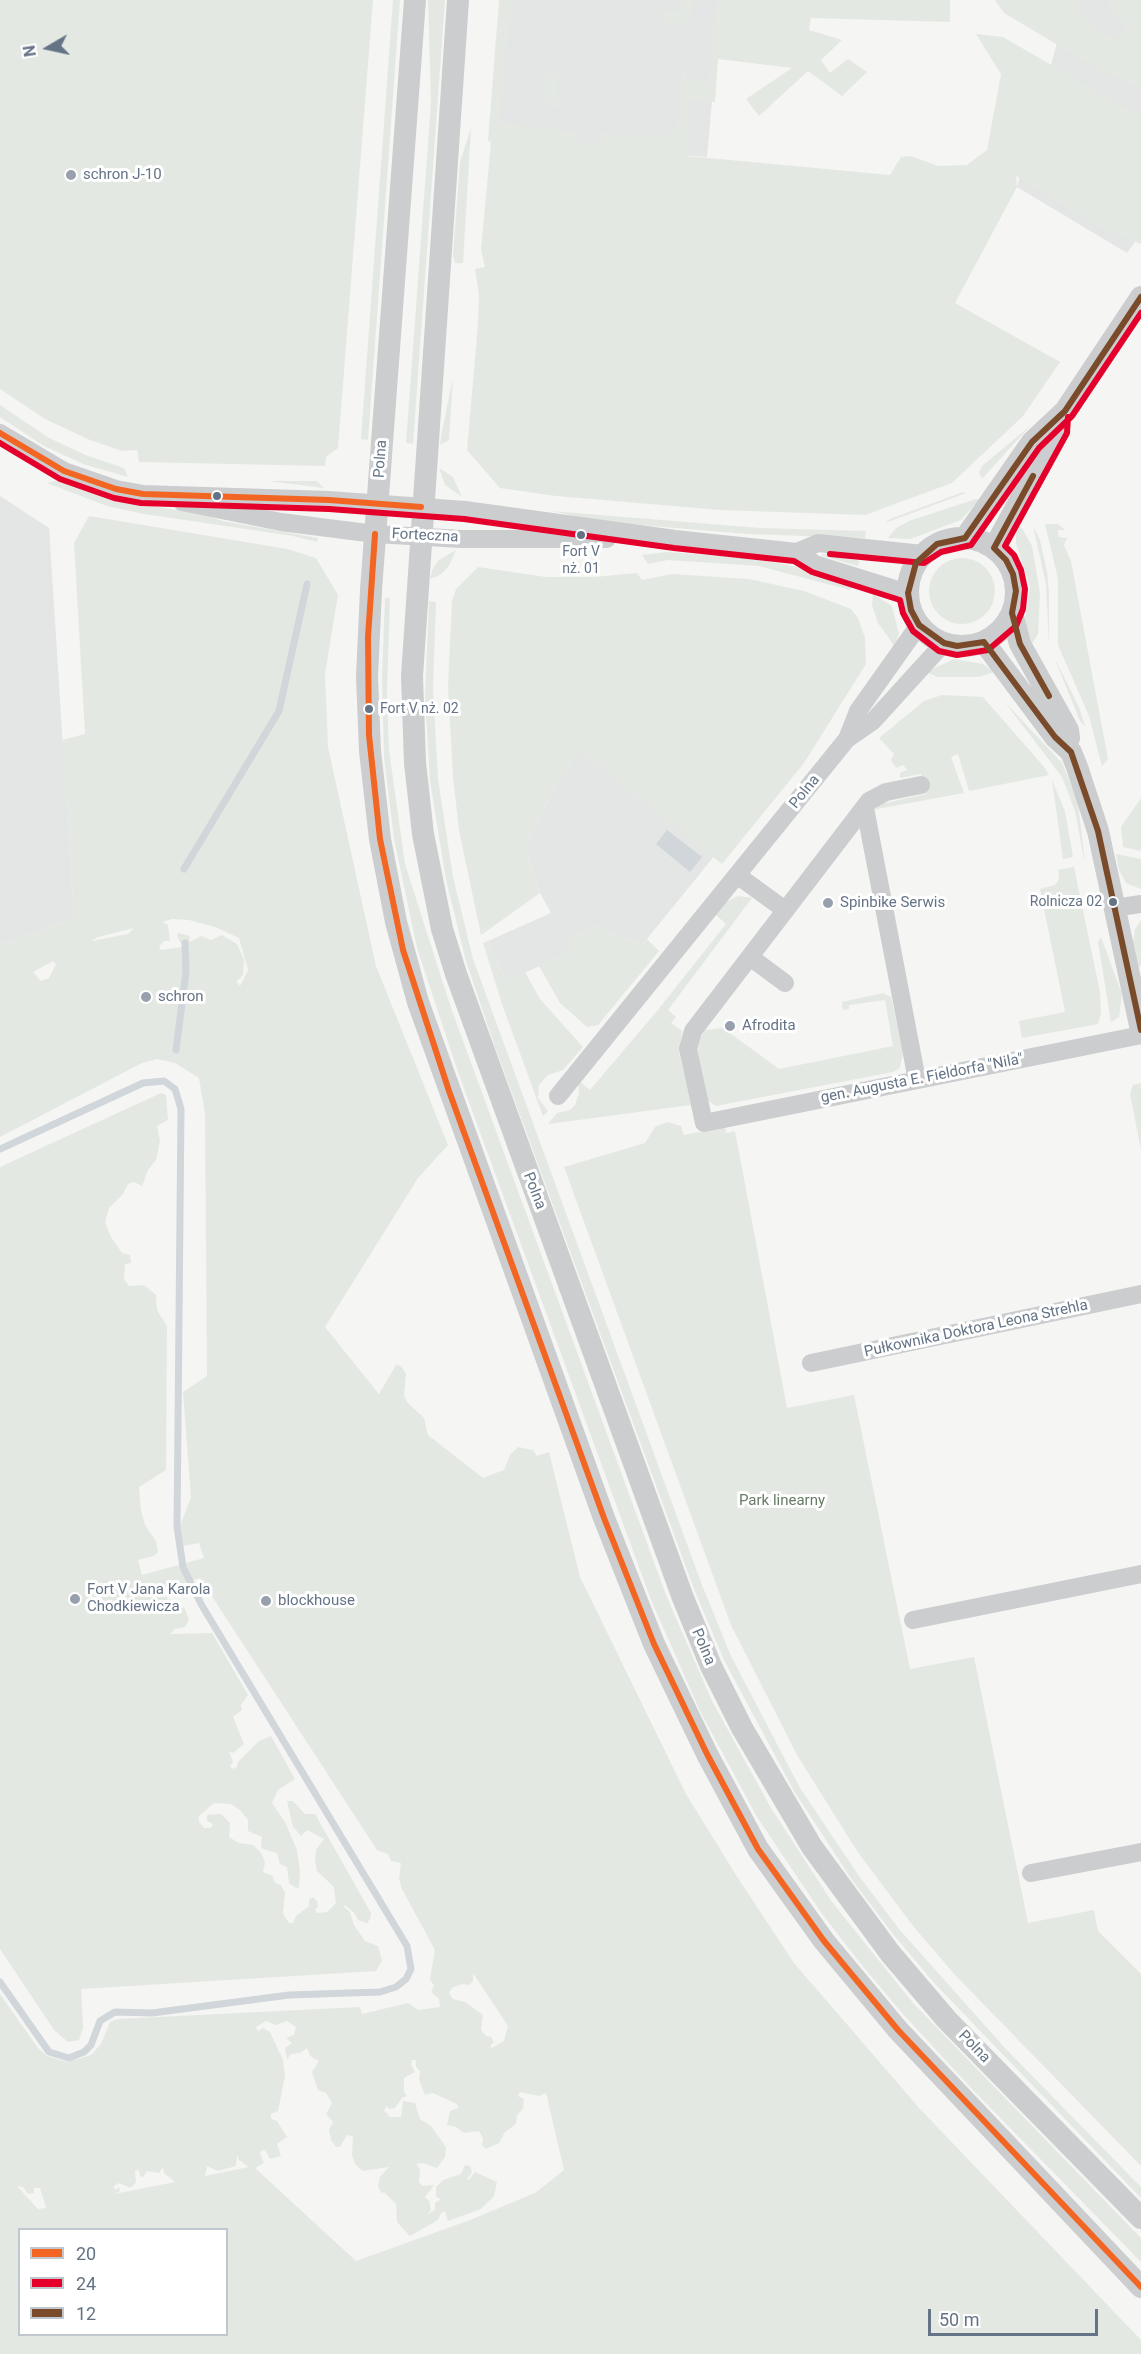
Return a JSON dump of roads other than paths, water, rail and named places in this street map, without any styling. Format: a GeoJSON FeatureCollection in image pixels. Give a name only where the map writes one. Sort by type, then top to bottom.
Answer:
{"type":"FeatureCollection","features":[{"type":"Feature","properties":{"kind":"street","name":"Polna"},"geometry":{"type":"LineString","coordinates":[[415,0],[368,637],[370,752],[380,839],[403,950],[449,1091],[604,1518],[654,1644],[707,1754],[758,1849],[824,1941],[898,2030],[1141,2287]]}},
{"type":"Feature","properties":{"kind":"street","name":"Polna"},"geometry":{"type":"LineString","coordinates":[[458,0],[421,507],[412,664],[413,733],[423,834],[442,929],[481,1048],[683,1598],[711,1666],[748,1738],[812,1847],[890,1953],[947,2020],[1141,2218]]}},
{"type":"Feature","properties":{"kind":"street"},"geometry":{"type":"LineString","coordinates":[[965,538],[1032,442],[1059,417],[1141,297]]}},
{"type":"Feature","properties":{"kind":"street"},"geometry":{"type":"LineString","coordinates":[[994,548],[1059,429],[1059,417]]}},
{"type":"Feature","properties":{"kind":"street","name":"Forteczna"},"geometry":{"type":"LineString","coordinates":[[0,433],[64,471],[116,489],[281,522],[375,534],[420,536],[675,539]]}},
{"type":"Feature","properties":{"kind":"street","name":"Forteczna"},"geometry":{"type":"LineString","coordinates":[[143,494],[221,495],[465,510],[675,539],[797,552],[815,564],[908,593]]}},
{"type":"Feature","properties":{"kind":"street"},"geometry":{"type":"LineString","coordinates":[[965,538],[979,539],[994,548],[1006,560],[1013,574],[1016,591],[1008,622],[984,642],[957,646],[944,643],[919,625],[911,610],[908,593],[911,576],[924,554],[937,544],[965,538]]}},
{"type":"Feature","properties":{"kind":"street"},"geometry":{"type":"LineString","coordinates":[[797,552],[818,543],[924,554]]}},
{"type":"Feature","properties":{"kind":"street"},"geometry":{"type":"LineString","coordinates":[[1012,612],[1020,644],[1068,730],[1071,752],[1098,831],[1141,1030]]}},
{"type":"Feature","properties":{"kind":"street","name":"Polna"},"geometry":{"type":"LineString","coordinates":[[847,739],[858,711],[919,625]]}},
{"type":"Feature","properties":{"kind":"street"},"geometry":{"type":"LineString","coordinates":[[984,642],[1055,737],[1071,752]]}},
{"type":"Feature","properties":{"kind":"street","name":"Polna"},"geometry":{"type":"LineString","coordinates":[[558,1096],[847,739],[873,721],[944,643]]}},
{"type":"Feature","properties":{"kind":"street"},"geometry":{"type":"LineString","coordinates":[[785,983],[750,957],[865,808],[877,796],[921,785]]}},
{"type":"Feature","properties":{"kind":"street"},"geometry":{"type":"LineString","coordinates":[[865,808],[917,1080]]}},
{"type":"Feature","properties":{"kind":"street"},"geometry":{"type":"LineString","coordinates":[[737,875],[785,910]]}},
{"type":"Feature","properties":{"kind":"street"},"geometry":{"type":"LineString","coordinates":[[1114,908],[1141,904]]}},
{"type":"Feature","properties":{"kind":"street","name":"gen. Augusta E. Fieldorfa \"Nila\""},"geometry":{"type":"LineString","coordinates":[[750,957],[693,1031],[688,1049],[704,1123],[1141,1035]]}},
{"type":"Feature","properties":{"kind":"street","name":"Pułkownika Doktora Leona Strehla"},"geometry":{"type":"LineString","coordinates":[[811,1363],[1141,1294]]}},
{"type":"Feature","properties":{"kind":"street"},"geometry":{"type":"LineString","coordinates":[[914,1620],[1141,1574]]}},
{"type":"Feature","properties":{"kind":"street"},"geometry":{"type":"LineString","coordinates":[[1031,1874],[1141,1852]]}},
{"type":"Feature","properties":{"kind":"waterway"},"geometry":{"type":"LineString","coordinates":[[184,869],[279,711],[307,584]]}},
{"type":"Feature","properties":{"kind":"waterway"},"geometry":{"type":"LineString","coordinates":[[176,1050],[186,972],[185,943]]}},
{"type":"Feature","properties":{"kind":"waterway"},"geometry":{"type":"LineString","coordinates":[[0,1149],[143,1083],[164,1081],[175,1089],[181,1109],[177,1527],[183,1567],[201,1604],[407,1946],[411,1969],[406,1979],[396,1987],[380,1992],[289,1995],[152,2013],[115,2012],[100,2021],[91,2045],[84,2052],[69,2058],[49,2052],[0,1982]]}},
{"type":"Feature","properties":{"kind":"place","name":"schron J-10"},"geometry":{"type":"Point","coordinates":[71,175]}},
{"type":"Feature","properties":{"kind":"place","name":"Fort V nż. 01"},"geometry":{"type":"Point","coordinates":[581,535]}},
{"type":"Feature","properties":{"kind":"place","name":"Fort V nż. 02"},"geometry":{"type":"Point","coordinates":[369,709]}},
{"type":"Feature","properties":{"kind":"place","name":"Rolnicza 02"},"geometry":{"type":"Point","coordinates":[1113,902]}},
{"type":"Feature","properties":{"kind":"place","name":"Spinbike Serwis"},"geometry":{"type":"Point","coordinates":[828,903]}},
{"type":"Feature","properties":{"kind":"place","name":"schron"},"geometry":{"type":"Point","coordinates":[146,997]}},
{"type":"Feature","properties":{"kind":"place","name":"Afrodita"},"geometry":{"type":"Point","coordinates":[730,1026]}},
{"type":"Feature","properties":{"kind":"place","name":"Fort V Jana Karola Chodkiewicza"},"geometry":{"type":"Point","coordinates":[75,1599]}},
{"type":"Feature","properties":{"kind":"place","name":"blockhouse"},"geometry":{"type":"Point","coordinates":[266,1601]}},
{"type":"Feature","properties":{"kind":"park label","name":"Park linearny"},"geometry":{"type":"Point","coordinates":[782,1501]}}]}
